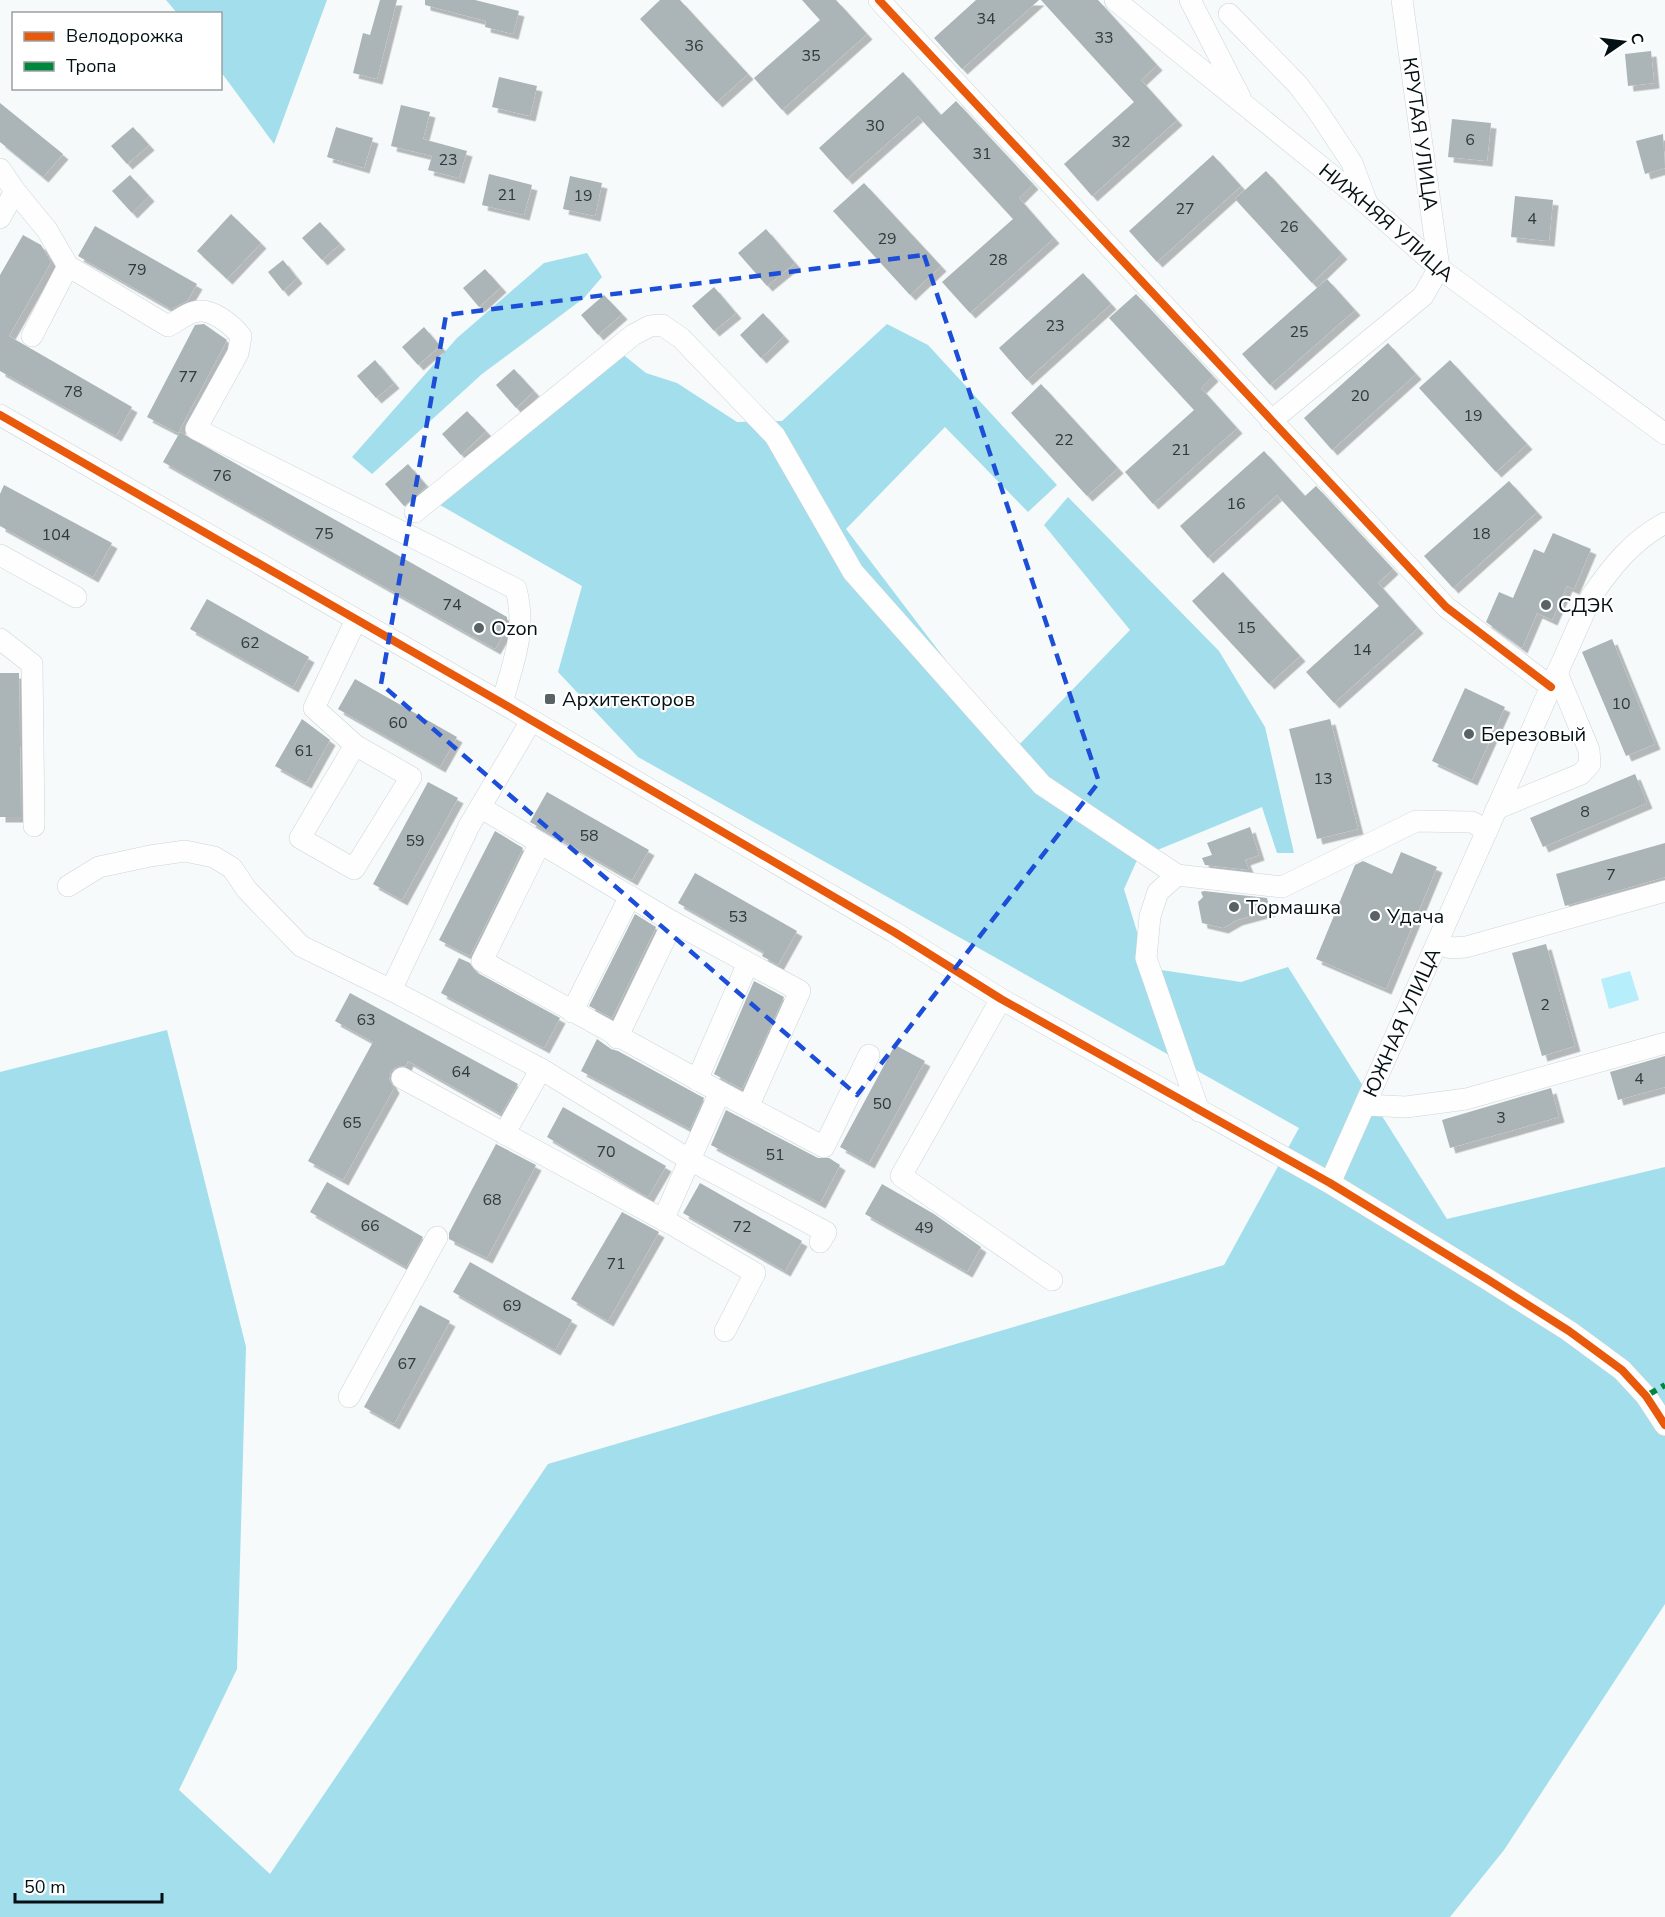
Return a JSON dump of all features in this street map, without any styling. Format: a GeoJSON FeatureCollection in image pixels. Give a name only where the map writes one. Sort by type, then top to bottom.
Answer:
{"type":"FeatureCollection","features":[{"type":"Feature","properties":{"kind":"street"},"geometry":{"type":"LineString","coordinates":[[879,0],[1446,607],[1554,680],[1589,750],[1590,764],[1581,774],[1496,809]]}},
{"type":"Feature","properties":{"kind":"street","name":"НИЖНЯЯ УЛИЦА"},"geometry":{"type":"LineString","coordinates":[[1115,0],[1367,204],[1439,268],[1665,434]]}},
{"type":"Feature","properties":{"kind":"street"},"geometry":{"type":"LineString","coordinates":[[1190,0],[1246,108]]}},
{"type":"Feature","properties":{"kind":"street","name":"КРУТАЯ УЛИЦА"},"geometry":{"type":"LineString","coordinates":[[1402,0],[1439,268]]}},
{"type":"Feature","properties":{"kind":"street"},"geometry":{"type":"LineString","coordinates":[[1229,14],[1298,85],[1319,113],[1352,163],[1367,204]]}},
{"type":"Feature","properties":{"kind":"street"},"geometry":{"type":"LineString","coordinates":[[0,169],[47,230],[68,266],[168,326],[195,311],[213,314],[241,336],[238,353],[196,429],[516,589],[522,611],[520,641],[502,703]]}},
{"type":"Feature","properties":{"kind":"street"},"geometry":{"type":"LineString","coordinates":[[0,218],[15,191]]}},
{"type":"Feature","properties":{"kind":"street"},"geometry":{"type":"LineString","coordinates":[[32,336],[68,266]]}},
{"type":"Feature","properties":{"kind":"street"},"geometry":{"type":"LineString","coordinates":[[1271,420],[1423,296],[1439,268]]}},
{"type":"Feature","properties":{"kind":"street"},"geometry":{"type":"LineString","coordinates":[[415,512],[633,334],[650,326],[662,325],[681,338],[775,436],[852,572],[1042,785],[1177,875],[1282,887],[1416,821],[1472,822],[1487,831]]}},
{"type":"Feature","properties":{"kind":"street"},"geometry":{"type":"LineString","coordinates":[[0,415],[502,703],[894,932],[1001,999],[1330,1183],[1569,1331],[1622,1370],[1646,1396],[1665,1425]]}},
{"type":"Feature","properties":{"kind":"street","name":"ЮЖНАЯ УЛИЦА"},"geometry":{"type":"LineString","coordinates":[[1330,1183],[1591,597],[1614,563],[1646,534],[1665,523]]}},
{"type":"Feature","properties":{"kind":"street"},"geometry":{"type":"LineString","coordinates":[[0,555],[76,597]]}},
{"type":"Feature","properties":{"kind":"street"},"geometry":{"type":"LineString","coordinates":[[355,745],[300,838],[354,869],[411,777],[355,745],[314,708],[356,620]]}},
{"type":"Feature","properties":{"kind":"street"},"geometry":{"type":"LineString","coordinates":[[0,639],[32,664],[34,826]]}},
{"type":"Feature","properties":{"kind":"street"},"geometry":{"type":"LineString","coordinates":[[391,990],[480,807],[531,722]]}},
{"type":"Feature","properties":{"kind":"street"},"geometry":{"type":"LineString","coordinates":[[480,807],[673,922],[800,991],[748,1107]]}},
{"type":"Feature","properties":{"kind":"street"},"geometry":{"type":"LineString","coordinates":[[540,843],[482,962],[617,1038],[824,1147],[869,1056]]}},
{"type":"Feature","properties":{"kind":"street"},"geometry":{"type":"LineString","coordinates":[[68,886],[99,867],[150,856],[185,851],[214,857],[232,868],[247,890],[301,946],[391,990],[541,1069],[690,1160],[826,1232],[820,1242]]}},
{"type":"Feature","properties":{"kind":"street"},"geometry":{"type":"LineString","coordinates":[[1177,875],[1158,892],[1150,916],[1146,958],[1199,1111]]}},
{"type":"Feature","properties":{"kind":"street"},"geometry":{"type":"LineString","coordinates":[[1437,944],[1452,948],[1466,947],[1665,891]]}},
{"type":"Feature","properties":{"kind":"street"},"geometry":{"type":"LineString","coordinates":[[572,1012],[630,896]]}},
{"type":"Feature","properties":{"kind":"street"},"geometry":{"type":"LineString","coordinates":[[617,1038],[673,922]]}},
{"type":"Feature","properties":{"kind":"street"},"geometry":{"type":"LineString","coordinates":[[697,1080],[748,963]]}},
{"type":"Feature","properties":{"kind":"street"},"geometry":{"type":"LineString","coordinates":[[1001,999],[901,1176],[1052,1280]]}},
{"type":"Feature","properties":{"kind":"street"},"geometry":{"type":"LineString","coordinates":[[1365,1105],[1406,1107],[1466,1099],[1665,1043]]}},
{"type":"Feature","properties":{"kind":"street"},"geometry":{"type":"LineString","coordinates":[[504,1134],[541,1069]]}},
{"type":"Feature","properties":{"kind":"street"},"geometry":{"type":"LineString","coordinates":[[402,1078],[663,1220],[755,1274],[725,1332]]}},
{"type":"Feature","properties":{"kind":"street"},"geometry":{"type":"LineString","coordinates":[[663,1220],[720,1092]]}},
{"type":"Feature","properties":{"kind":"street"},"geometry":{"type":"LineString","coordinates":[[349,1397],[437,1237]]}},
{"type":"Feature","properties":{"kind":"highlighted area"},"geometry":{"type":"Polygon","coordinates":[[[924,255],[1099,782],[857,1095],[381,684],[446,315],[924,255]]]}},
{"type":"Feature","properties":{"kind":"shaded area"},"geometry":{"type":"Polygon","coordinates":[[[166,0],[327,0],[274,144],[222,73],[222,12],[176,12],[166,0]]]}},
{"type":"Feature","properties":{"kind":"shaded area"},"geometry":{"type":"Polygon","coordinates":[[[587,253],[602,277],[584,298],[482,374],[372,474],[352,457],[457,338],[544,263],[587,253]]]}},
{"type":"Feature","properties":{"kind":"shaded area"},"geometry":{"type":"Polygon","coordinates":[[[887,324],[928,345],[1057,485],[1028,512],[945,427],[846,529],[1014,750],[1130,630],[1044,525],[1068,497],[1219,651],[1265,727],[1294,853],[1277,853],[1262,807],[1138,858],[1124,889],[1148,968],[1241,982],[1288,967],[1447,1219],[1665,1167],[1665,1604],[1504,1850],[1450,1917],[0,1917],[0,1072],[167,1030],[246,1347],[237,1669],[179,1790],[270,1874],[548,1464],[1224,1265],[1299,1128],[638,757],[558,672],[582,586],[433,501],[616,349],[646,373],[677,383],[737,422],[782,421],[887,324]]]}},
{"type":"Feature","properties":{"kind":"shaded area"},"geometry":{"type":"Polygon","coordinates":[[[1630,971],[1639,1000],[1609,1009],[1601,979],[1630,971]]]}},
{"type":"Feature","properties":{"kind":"building"},"geometry":{"type":"Polygon","coordinates":[[[380,0],[397,0],[377,79],[353,73],[363,33],[370,35],[380,0]]]}},
{"type":"Feature","properties":{"kind":"building"},"geometry":{"type":"Polygon","coordinates":[[[425,0],[475,0],[519,11],[513,34],[485,27],[486,21],[425,5],[425,0]]]}},
{"type":"Feature","properties":{"kind":"building"},"geometry":{"type":"Polygon","coordinates":[[[660,0],[680,0],[748,74],[717,102],[640,19],[660,0]]]}},
{"type":"Feature","properties":{"kind":"building"},"geometry":{"type":"Polygon","coordinates":[[[802,0],[836,0],[867,34],[782,110],[754,78],[820,20],[802,0]]]}},
{"type":"Feature","properties":{"kind":"building"},"geometry":{"type":"Polygon","coordinates":[[[976,0],[1039,0],[962,69],[934,38],[976,0]]]}},
{"type":"Feature","properties":{"kind":"building"},"geometry":{"type":"Polygon","coordinates":[[[1041,0],[1098,0],[1157,65],[1141,80],[1177,120],[1092,196],[1064,164],[1134,102],[1041,0]]]}},
{"type":"Feature","properties":{"kind":"building"},"geometry":{"type":"Polygon","coordinates":[[[1651,51],[1654,83],[1628,86],[1625,54],[1651,51]]]}},
{"type":"Feature","properties":{"kind":"building"},"geometry":{"type":"Polygon","coordinates":[[[903,72],[941,115],[956,101],[1033,184],[1019,198],[1054,238],[970,313],[942,282],[1013,219],[918,116],[847,179],[819,148],[903,72]]]}},
{"type":"Feature","properties":{"kind":"building"},"geometry":{"type":"Polygon","coordinates":[[[499,77],[537,86],[530,116],[492,107],[499,77]]]}},
{"type":"Feature","properties":{"kind":"building"},"geometry":{"type":"Polygon","coordinates":[[[0,103],[63,154],[43,177],[0,142],[0,103]]]}},
{"type":"Feature","properties":{"kind":"building"},"geometry":{"type":"Polygon","coordinates":[[[401,105],[430,112],[423,139],[467,151],[459,178],[428,170],[432,156],[391,146],[401,105]]]}},
{"type":"Feature","properties":{"kind":"building"},"geometry":{"type":"Polygon","coordinates":[[[1452,119],[1491,123],[1487,161],[1448,157],[1452,119]]]}},
{"type":"Feature","properties":{"kind":"building"},"geometry":{"type":"Polygon","coordinates":[[[133,127],[149,145],[127,164],[111,146],[133,127]]]}},
{"type":"Feature","properties":{"kind":"building"},"geometry":{"type":"Polygon","coordinates":[[[336,127],[373,138],[364,168],[327,157],[336,127]]]}},
{"type":"Feature","properties":{"kind":"building"},"geometry":{"type":"Polygon","coordinates":[[[1663,134],[1665,168],[1645,174],[1636,141],[1663,134]]]}},
{"type":"Feature","properties":{"kind":"building"},"geometry":{"type":"Polygon","coordinates":[[[1213,155],[1241,186],[1157,262],[1129,231],[1213,155]]]}},
{"type":"Feature","properties":{"kind":"building"},"geometry":{"type":"Polygon","coordinates":[[[1266,171],[1342,254],[1312,283],[1235,199],[1266,171]]]}},
{"type":"Feature","properties":{"kind":"building"},"geometry":{"type":"Polygon","coordinates":[[[489,174],[532,185],[524,215],[482,205],[489,174]]]}},
{"type":"Feature","properties":{"kind":"building"},"geometry":{"type":"Polygon","coordinates":[[[130,175],[149,196],[132,213],[112,191],[130,175]]]}},
{"type":"Feature","properties":{"kind":"building"},"geometry":{"type":"Polygon","coordinates":[[[570,176],[602,183],[595,216],[563,209],[570,176]]]}},
{"type":"Feature","properties":{"kind":"building"},"geometry":{"type":"Polygon","coordinates":[[[864,183],[941,266],[910,295],[833,211],[864,183]]]}},
{"type":"Feature","properties":{"kind":"building"},"geometry":{"type":"Polygon","coordinates":[[[1515,196],[1553,200],[1549,241],[1511,237],[1515,196]]]}},
{"type":"Feature","properties":{"kind":"building"},"geometry":{"type":"Polygon","coordinates":[[[231,214],[261,243],[227,279],[197,251],[231,214]]]}},
{"type":"Feature","properties":{"kind":"building"},"geometry":{"type":"Polygon","coordinates":[[[320,222],[340,244],[322,260],[302,238],[320,222]]]}},
{"type":"Feature","properties":{"kind":"building"},"geometry":{"type":"Polygon","coordinates":[[[95,226],[197,284],[187,301],[171,309],[78,256],[95,226]]]}},
{"type":"Feature","properties":{"kind":"building"},"geometry":{"type":"Polygon","coordinates":[[[766,229],[795,263],[767,286],[738,253],[766,229]]]}},
{"type":"Feature","properties":{"kind":"building"},"geometry":{"type":"Polygon","coordinates":[[[23,235],[41,245],[51,262],[9,336],[132,407],[116,436],[0,371],[0,275],[23,235]]]}},
{"type":"Feature","properties":{"kind":"building"},"geometry":{"type":"Polygon","coordinates":[[[283,260],[297,278],[283,291],[268,272],[283,260]]]}},
{"type":"Feature","properties":{"kind":"building"},"geometry":{"type":"Polygon","coordinates":[[[485,269],[501,287],[479,307],[463,288],[485,269]]]}},
{"type":"Feature","properties":{"kind":"building"},"geometry":{"type":"Polygon","coordinates":[[[1083,273],[1111,304],[1027,380],[999,348],[1083,273]]]}},
{"type":"Feature","properties":{"kind":"building"},"geometry":{"type":"Polygon","coordinates":[[[1327,279],[1355,310],[1270,385],[1242,354],[1327,279]]]}},
{"type":"Feature","properties":{"kind":"building"},"geometry":{"type":"Polygon","coordinates":[[[714,287],[736,313],[714,331],[692,306],[714,287]]]}},
{"type":"Feature","properties":{"kind":"building"},"geometry":{"type":"Polygon","coordinates":[[[1136,294],[1213,376],[1201,388],[1237,428],[1153,504],[1125,472],[1194,410],[1109,318],[1136,294]]]}},
{"type":"Feature","properties":{"kind":"building"},"geometry":{"type":"Polygon","coordinates":[[[604,295],[622,314],[598,335],[581,315],[604,295]]]}},
{"type":"Feature","properties":{"kind":"building"},"geometry":{"type":"Polygon","coordinates":[[[763,313],[784,336],[761,358],[740,335],[763,313]]]}},
{"type":"Feature","properties":{"kind":"building"},"geometry":{"type":"Polygon","coordinates":[[[204,324],[227,340],[178,433],[147,417],[195,325],[204,324]]]}},
{"type":"Feature","properties":{"kind":"building"},"geometry":{"type":"Polygon","coordinates":[[[424,327],[440,346],[418,365],[402,347],[424,327]]]}},
{"type":"Feature","properties":{"kind":"building"},"geometry":{"type":"Polygon","coordinates":[[[1388,343],[1416,374],[1332,450],[1304,418],[1388,343]]]}},
{"type":"Feature","properties":{"kind":"building"},"geometry":{"type":"Polygon","coordinates":[[[375,360],[394,383],[376,398],[357,376],[375,360]]]}},
{"type":"Feature","properties":{"kind":"building"},"geometry":{"type":"Polygon","coordinates":[[[1450,360],[1527,444],[1496,472],[1419,388],[1450,360]]]}},
{"type":"Feature","properties":{"kind":"building"},"geometry":{"type":"Polygon","coordinates":[[[514,369],[534,391],[516,408],[496,385],[514,369]]]}},
{"type":"Feature","properties":{"kind":"building"},"geometry":{"type":"Polygon","coordinates":[[[1041,384],[1118,468],[1087,496],[1011,413],[1041,384]]]}},
{"type":"Feature","properties":{"kind":"building"},"geometry":{"type":"Polygon","coordinates":[[[467,411],[486,431],[461,455],[442,434],[467,411]]]}},
{"type":"Feature","properties":{"kind":"building"},"geometry":{"type":"Polygon","coordinates":[[[180,432],[507,617],[507,628],[495,649],[163,462],[180,432]]]}},
{"type":"Feature","properties":{"kind":"building"},"geometry":{"type":"Polygon","coordinates":[[[1264,451],[1305,496],[1316,486],[1393,569],[1378,583],[1418,628],[1334,703],[1306,672],[1379,606],[1277,495],[1208,558],[1180,526],[1264,451]]]}},
{"type":"Feature","properties":{"kind":"building"},"geometry":{"type":"Polygon","coordinates":[[[408,464],[427,486],[404,506],[385,484],[408,464]]]}},
{"type":"Feature","properties":{"kind":"building"},"geometry":{"type":"Polygon","coordinates":[[[1509,481],[1537,512],[1453,588],[1424,556],[1509,481]]]}},
{"type":"Feature","properties":{"kind":"building"},"geometry":{"type":"Polygon","coordinates":[[[4,485],[112,543],[93,577],[0,526],[0,494],[4,485]]]}},
{"type":"Feature","properties":{"kind":"building"},"geometry":{"type":"Polygon","coordinates":[[[1553,533],[1591,549],[1574,589],[1567,586],[1552,620],[1537,613],[1522,648],[1486,622],[1499,592],[1513,598],[1534,549],[1544,553],[1553,533]]]}},
{"type":"Feature","properties":{"kind":"building"},"geometry":{"type":"Polygon","coordinates":[[[1223,572],[1300,656],[1269,684],[1192,601],[1223,572]]]}},
{"type":"Feature","properties":{"kind":"building"},"geometry":{"type":"Polygon","coordinates":[[[207,599],[309,657],[293,687],[190,629],[207,599]]]}},
{"type":"Feature","properties":{"kind":"building"},"geometry":{"type":"Polygon","coordinates":[[[1612,639],[1655,744],[1626,756],[1582,652],[1612,639]]]}},
{"type":"Feature","properties":{"kind":"building"},"geometry":{"type":"Polygon","coordinates":[[[0,673],[19,673],[21,817],[0,817],[0,673]]]}},
{"type":"Feature","properties":{"kind":"building"},"geometry":{"type":"Polygon","coordinates":[[[355,679],[457,737],[440,767],[338,709],[355,679]]]}},
{"type":"Feature","properties":{"kind":"building","name":"Березовый"},"geometry":{"type":"Polygon","coordinates":[[[1465,688],[1505,707],[1472,780],[1432,761],[1465,688]]]}},
{"type":"Feature","properties":{"kind":"building"},"geometry":{"type":"Polygon","coordinates":[[[302,719],[330,740],[306,783],[275,766],[302,719]]]}},
{"type":"Feature","properties":{"kind":"building"},"geometry":{"type":"Polygon","coordinates":[[[1330,719],[1358,829],[1317,839],[1289,729],[1330,719]]]}},
{"type":"Feature","properties":{"kind":"building"},"geometry":{"type":"Polygon","coordinates":[[[1635,774],[1647,803],[1543,847],[1530,818],[1635,774]]]}},
{"type":"Feature","properties":{"kind":"building"},"geometry":{"type":"Polygon","coordinates":[[[428,782],[458,798],[402,900],[373,884],[428,782]]]}},
{"type":"Feature","properties":{"kind":"building"},"geometry":{"type":"Polygon","coordinates":[[[547,792],[649,850],[632,880],[530,822],[547,792]]]}},
{"type":"Feature","properties":{"kind":"building"},"geometry":{"type":"Polygon","coordinates":[[[1250,827],[1259,855],[1245,860],[1249,870],[1205,865],[1202,858],[1212,855],[1207,843],[1250,827]]]}},
{"type":"Feature","properties":{"kind":"building"},"geometry":{"type":"Polygon","coordinates":[[[495,831],[523,848],[470,956],[439,940],[495,831]]]}},
{"type":"Feature","properties":{"kind":"building"},"geometry":{"type":"Polygon","coordinates":[[[1665,843],[1665,877],[1565,906],[1556,874],[1665,843]]]}},
{"type":"Feature","properties":{"kind":"building","name":"Удача"},"geometry":{"type":"Polygon","coordinates":[[[1401,852],[1437,867],[1386,989],[1316,959],[1355,865],[1363,861],[1392,874],[1401,852]]]}},
{"type":"Feature","properties":{"kind":"building"},"geometry":{"type":"Polygon","coordinates":[[[695,873],[797,931],[778,965],[762,956],[764,952],[678,903],[695,873]]]}},
{"type":"Feature","properties":{"kind":"building","name":"Тормашка"},"geometry":{"type":"Polygon","coordinates":[[[1201,892],[1267,898],[1270,911],[1237,920],[1223,928],[1202,923],[1198,902],[1203,897],[1201,892]]]}},
{"type":"Feature","properties":{"kind":"building"},"geometry":{"type":"Polygon","coordinates":[[[635,914],[656,927],[612,1018],[589,1006],[635,914]]]}},
{"type":"Feature","properties":{"kind":"building"},"geometry":{"type":"Polygon","coordinates":[[[1546,944],[1575,1046],[1542,1056],[1512,953],[1546,944]]]}},
{"type":"Feature","properties":{"kind":"building"},"geometry":{"type":"Polygon","coordinates":[[[459,958],[470,963],[476,972],[560,1018],[544,1048],[441,993],[459,958]]]}},
{"type":"Feature","properties":{"kind":"building"},"geometry":{"type":"Polygon","coordinates":[[[754,981],[784,997],[742,1089],[714,1074],[754,981]]]}},
{"type":"Feature","properties":{"kind":"building"},"geometry":{"type":"Polygon","coordinates":[[[350,993],[518,1084],[501,1114],[408,1061],[406,1066],[396,1067],[391,1071],[389,1079],[394,1088],[343,1180],[308,1161],[373,1042],[335,1021],[350,993]]]}},
{"type":"Feature","properties":{"kind":"building"},"geometry":{"type":"Polygon","coordinates":[[[597,1039],[611,1049],[704,1098],[690,1129],[581,1071],[597,1039]]]}},
{"type":"Feature","properties":{"kind":"building"},"geometry":{"type":"Polygon","coordinates":[[[895,1045],[925,1061],[869,1163],[840,1147],[895,1045]]]}},
{"type":"Feature","properties":{"kind":"building"},"geometry":{"type":"Polygon","coordinates":[[[1665,1056],[1665,1087],[1618,1100],[1610,1072],[1665,1056]]]}},
{"type":"Feature","properties":{"kind":"building"},"geometry":{"type":"Polygon","coordinates":[[[1551,1088],[1559,1117],[1450,1148],[1442,1120],[1551,1088]]]}},
{"type":"Feature","properties":{"kind":"building"},"geometry":{"type":"Polygon","coordinates":[[[563,1107],[666,1166],[648,1197],[547,1137],[563,1107]]]}},
{"type":"Feature","properties":{"kind":"building"},"geometry":{"type":"Polygon","coordinates":[[[726,1110],[818,1158],[829,1158],[840,1165],[820,1203],[711,1145],[726,1110]]]}},
{"type":"Feature","properties":{"kind":"building"},"geometry":{"type":"Polygon","coordinates":[[[496,1144],[536,1165],[487,1258],[449,1239],[449,1233],[496,1144]]]}},
{"type":"Feature","properties":{"kind":"building"},"geometry":{"type":"Polygon","coordinates":[[[327,1182],[423,1237],[406,1267],[310,1212],[327,1182]]]}},
{"type":"Feature","properties":{"kind":"building"},"geometry":{"type":"Polygon","coordinates":[[[700,1183],[802,1241],[785,1271],[683,1213],[700,1183]]]}},
{"type":"Feature","properties":{"kind":"building"},"geometry":{"type":"Polygon","coordinates":[[[882,1184],[934,1214],[981,1247],[967,1272],[865,1214],[882,1184]]]}},
{"type":"Feature","properties":{"kind":"building"},"geometry":{"type":"Polygon","coordinates":[[[622,1212],[659,1232],[608,1321],[571,1299],[622,1212]]]}},
{"type":"Feature","properties":{"kind":"building"},"geometry":{"type":"Polygon","coordinates":[[[470,1262],[572,1320],[555,1350],[453,1292],[470,1262]]]}},
{"type":"Feature","properties":{"kind":"building"},"geometry":{"type":"Polygon","coordinates":[[[420,1305],[450,1321],[394,1424],[364,1407],[420,1305]]]}},
{"type":"Feature","properties":{"kind":"marked path"},"geometry":{"type":"LineString","coordinates":[[1646,1396],[1665,1385]]}},
{"type":"Feature","properties":{"kind":"cycle path"},"geometry":{"type":"LineString","coordinates":[[879,0],[1446,607],[1551,687]]}},
{"type":"Feature","properties":{"kind":"cycle path"},"geometry":{"type":"LineString","coordinates":[[0,415],[502,703],[894,932],[1001,999],[1330,1183],[1569,1331],[1622,1370],[1646,1396],[1665,1425]]}},
{"type":"Feature","properties":{"kind":"place","name":"СДЭК"},"geometry":{"type":"Point","coordinates":[1546,605]}},
{"type":"Feature","properties":{"kind":"place","name":"Ozon"},"geometry":{"type":"Point","coordinates":[479,628]}},
{"type":"Feature","properties":{"kind":"place","name":"Архитекторов"},"geometry":{"type":"Point","coordinates":[550,699]}},
{"type":"Feature","properties":{"kind":"place","name":"Березовый"},"geometry":{"type":"Point","coordinates":[1469,734]}},
{"type":"Feature","properties":{"kind":"place","name":"Тормашка"},"geometry":{"type":"Point","coordinates":[1234,907]}},
{"type":"Feature","properties":{"kind":"place","name":"Удача"},"geometry":{"type":"Point","coordinates":[1375,916]}}]}
